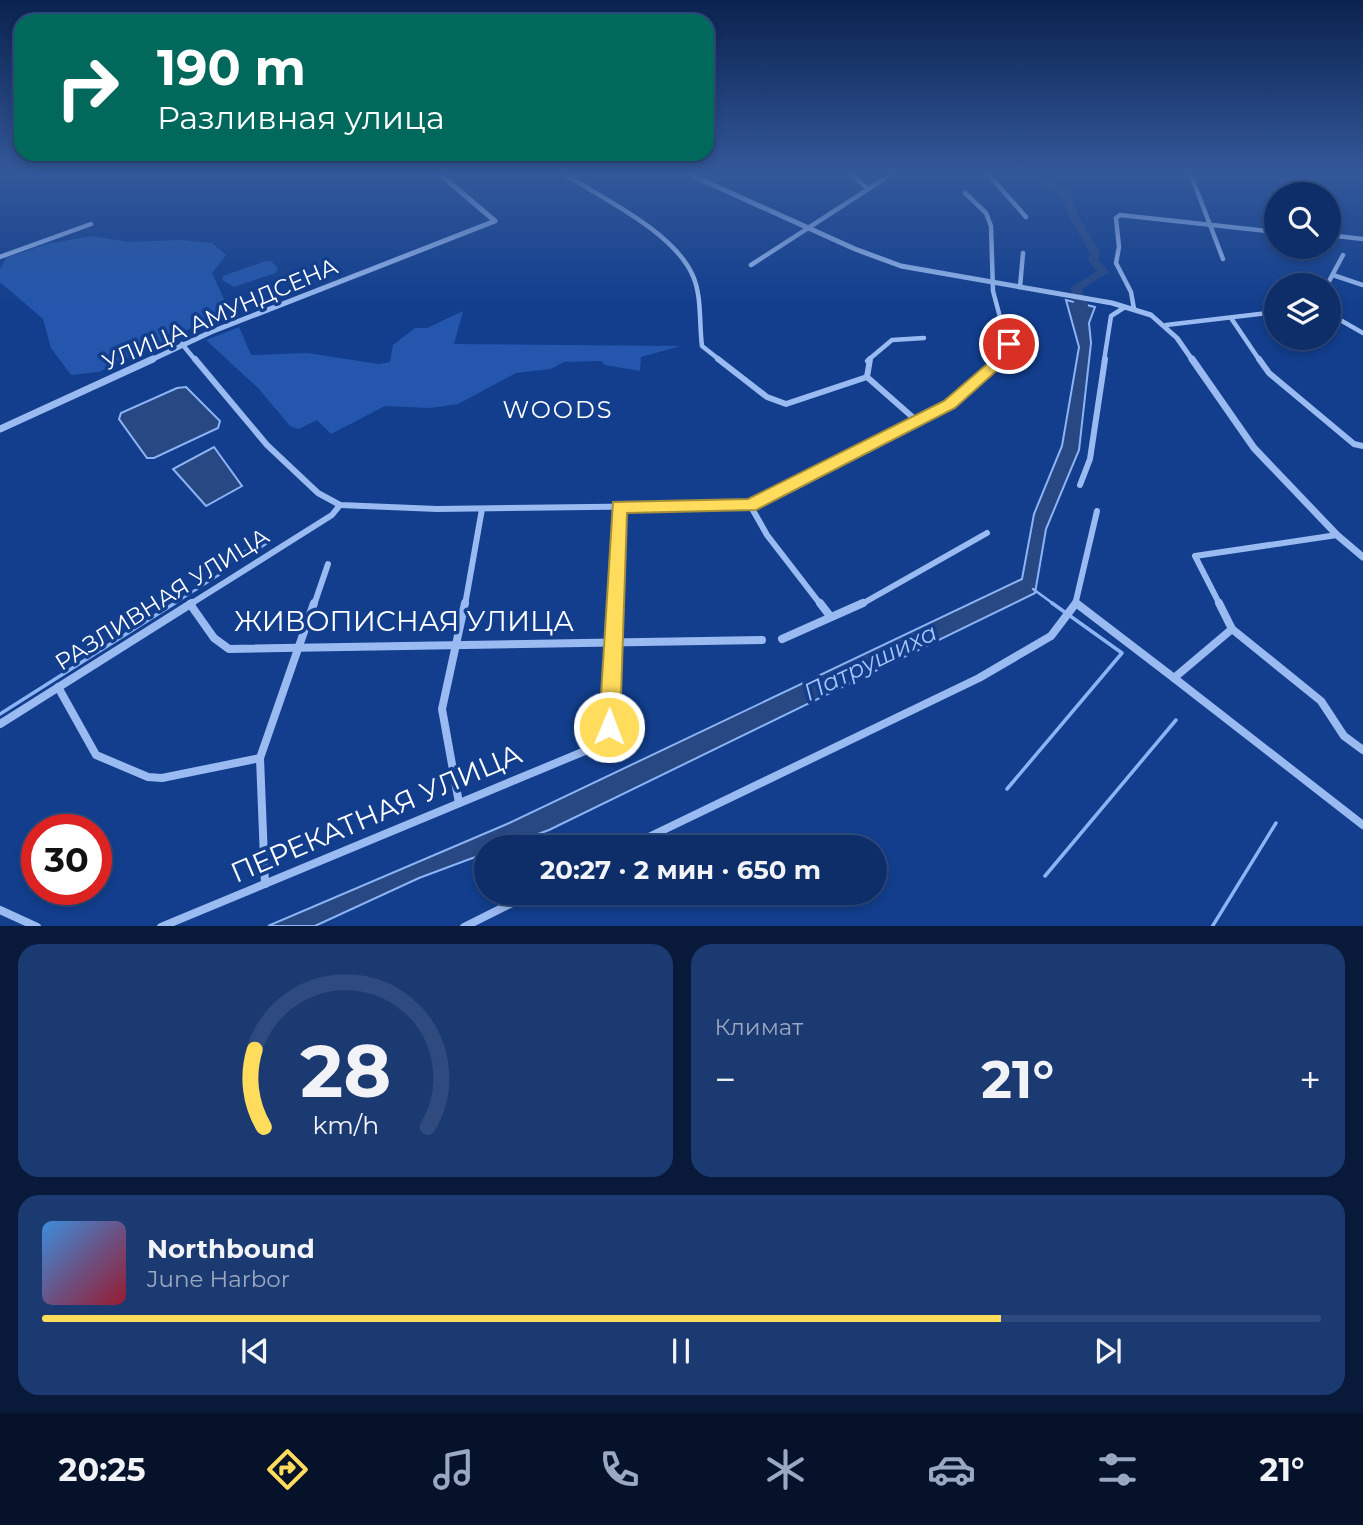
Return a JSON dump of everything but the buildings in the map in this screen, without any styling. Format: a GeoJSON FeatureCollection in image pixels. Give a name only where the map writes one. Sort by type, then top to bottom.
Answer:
{"type":"FeatureCollection","features":[{"type":"Feature","properties":{"kind":"street","name":"УЛИЦА АМУНДСЕНА"},"geometry":{"type":"LineString","coordinates":[[0,429],[183,344],[495,221],[492,218]]}},
{"type":"Feature","properties":{"kind":"street"},"geometry":{"type":"LineString","coordinates":[[635,218],[646,224],[691,269],[697,287],[702,346],[767,397],[786,404],[816,393],[838,390],[867,377]]}},
{"type":"Feature","properties":{"kind":"street"},"geometry":{"type":"LineString","coordinates":[[787,218],[901,266],[1112,303],[1134,309],[1166,325],[1254,448],[1337,535],[1363,557]]}},
{"type":"Feature","properties":{"kind":"street"},"geometry":{"type":"LineString","coordinates":[[751,265],[824,218]]}},
{"type":"Feature","properties":{"kind":"street"},"geometry":{"type":"LineString","coordinates":[[183,344],[267,445],[318,493],[340,505],[482,509],[750,505],[949,405],[1007,354],[1009,344],[995,302],[993,239],[988,218]]}},
{"type":"Feature","properties":{"kind":"street"},"geometry":{"type":"LineString","coordinates":[[1116,218],[1119,254],[1116,263],[1131,292],[1134,309]]}},
{"type":"Feature","properties":{"kind":"street"},"geometry":{"type":"LineString","coordinates":[[1156,218],[1264,231]]}},
{"type":"Feature","properties":{"kind":"street"},"geometry":{"type":"LineString","coordinates":[[1209,218],[1223,260]]}},
{"type":"Feature","properties":{"kind":"street"},"geometry":{"type":"LineString","coordinates":[[0,257],[91,224]]}},
{"type":"Feature","properties":{"kind":"street"},"geometry":{"type":"LineString","coordinates":[[1341,236],[1363,239]]}},
{"type":"Feature","properties":{"kind":"street"},"geometry":{"type":"LineString","coordinates":[[1020,287],[1023,253]]}},
{"type":"Feature","properties":{"kind":"street"},"geometry":{"type":"LineString","coordinates":[[1334,273],[1343,255]]}},
{"type":"Feature","properties":{"kind":"street"},"geometry":{"type":"LineString","coordinates":[[1341,278],[1363,285]]}},
{"type":"Feature","properties":{"kind":"street"},"geometry":{"type":"LineString","coordinates":[[1080,485],[1090,458],[1111,316],[1125,306]]}},
{"type":"Feature","properties":{"kind":"street"},"geometry":{"type":"LineString","coordinates":[[1166,325],[1219,316],[1231,318],[1264,314]]}},
{"type":"Feature","properties":{"kind":"street"},"geometry":{"type":"LineString","coordinates":[[1231,318],[1269,373],[1354,444],[1363,446]]}},
{"type":"Feature","properties":{"kind":"street"},"geometry":{"type":"LineString","coordinates":[[1341,320],[1363,333]]}},
{"type":"Feature","properties":{"kind":"street"},"geometry":{"type":"LineString","coordinates":[[917,421],[867,377],[867,360],[892,340],[923,338]]}},
{"type":"Feature","properties":{"kind":"street","name":"РАЗЛИВНАЯ УЛИЦА"},"geometry":{"type":"LineString","coordinates":[[0,724],[332,515],[340,505]]}},
{"type":"Feature","properties":{"kind":"street"},"geometry":{"type":"LineString","coordinates":[[750,505],[767,535],[830,615]]}},
{"type":"Feature","properties":{"kind":"street"},"geometry":{"type":"LineString","coordinates":[[611,645],[619,507]]}},
{"type":"Feature","properties":{"kind":"street"},"geometry":{"type":"LineString","coordinates":[[459,803],[442,709],[457,647],[482,509]]}},
{"type":"Feature","properties":{"kind":"street"},"geometry":{"type":"LineString","coordinates":[[653,835],[979,678],[1051,636],[1076,603],[1097,511]]}},
{"type":"Feature","properties":{"kind":"street"},"geometry":{"type":"LineString","coordinates":[[782,639],[830,615],[852,608],[988,533]]}},
{"type":"Feature","properties":{"kind":"street"},"geometry":{"type":"LineString","coordinates":[[1337,535],[1195,556],[1232,628],[1321,701],[1344,736],[1363,750]]}},
{"type":"Feature","properties":{"kind":"street"},"geometry":{"type":"LineString","coordinates":[[265,884],[260,758],[328,564]]}},
{"type":"Feature","properties":{"kind":"street"},"geometry":{"type":"LineString","coordinates":[[1076,603],[1363,825]]}},
{"type":"Feature","properties":{"kind":"street","name":"ЖИВОПИСНАЯ УЛИЦА"},"geometry":{"type":"LineString","coordinates":[[190,604],[214,638],[229,649],[611,645],[762,640]]}},
{"type":"Feature","properties":{"kind":"street"},"geometry":{"type":"LineString","coordinates":[[1174,678],[1232,628]]}},
{"type":"Feature","properties":{"kind":"street","name":"ПЕРЕКАТНАЯ УЛИЦА"},"geometry":{"type":"LineString","coordinates":[[161,926],[597,746],[606,739],[609,727],[611,645]]}},
{"type":"Feature","properties":{"kind":"street"},"geometry":{"type":"LineString","coordinates":[[58,687],[96,755],[148,777],[162,778],[260,758]]}},
{"type":"Feature","properties":{"kind":"street"},"geometry":{"type":"LineString","coordinates":[[464,926],[507,905]]}},
{"type":"Feature","properties":{"kind":"street"},"geometry":{"type":"LineString","coordinates":[[0,910],[37,926]]}},
{"type":"Feature","properties":{"kind":"shaded area"},"geometry":{"type":"Polygon","coordinates":[[[92,236],[129,242],[179,240],[212,243],[226,255],[212,273],[229,310],[99,372],[71,375],[51,348],[43,319],[0,282],[0,269],[6,258],[47,244],[92,236]]]}},
{"type":"Feature","properties":{"kind":"shaded area"},"geometry":{"type":"Polygon","coordinates":[[[266,261],[272,262],[278,269],[275,273],[234,287],[222,280],[223,276],[266,261]]]}},
{"type":"Feature","properties":{"kind":"shaded area"},"geometry":{"type":"Polygon","coordinates":[[[463,311],[454,344],[681,346],[641,357],[640,371],[605,365],[601,361],[564,362],[551,369],[516,373],[458,404],[430,408],[385,406],[331,434],[317,420],[299,429],[290,426],[258,388],[206,340],[239,327],[251,355],[307,353],[379,364],[390,362],[393,345],[415,328],[427,328],[463,311]]]}},
{"type":"Feature","properties":{"kind":"water"},"geometry":{"type":"Polygon","coordinates":[[[1066,300],[1095,307],[1089,323],[1091,343],[1079,450],[1046,529],[1035,593],[549,830],[535,835],[481,835],[1022,579],[1034,514],[1062,446],[1079,347],[1066,300]]]}},
{"type":"Feature","properties":{"kind":"water"},"geometry":{"type":"Polygon","coordinates":[[[186,387],[220,421],[218,428],[154,458],[147,458],[119,419],[121,413],[177,388],[186,387]]]}},
{"type":"Feature","properties":{"kind":"water"},"geometry":{"type":"Polygon","coordinates":[[[214,447],[242,486],[206,506],[173,469],[214,447]]]}},
{"type":"Feature","properties":{"kind":"water"},"geometry":{"type":"Polygon","coordinates":[[[474,838],[474,857],[419,878],[315,926],[268,926],[474,838]]]}},
{"type":"Feature","properties":{"kind":"waterway","name":"Патрушиха"},"geometry":{"type":"LineString","coordinates":[[1075,218],[1095,253],[1093,260],[1104,272],[1076,288],[1082,305],[1083,323]]}},
{"type":"Feature","properties":{"kind":"waterway"},"geometry":{"type":"LineString","coordinates":[[172,605],[222,573],[237,553],[260,548],[270,541]]}},
{"type":"Feature","properties":{"kind":"waterway"},"geometry":{"type":"LineString","coordinates":[[1033,589],[1055,605]]}},
{"type":"Feature","properties":{"kind":"waterway"},"geometry":{"type":"LineString","coordinates":[[0,714],[175,603]]}},
{"type":"Feature","properties":{"kind":"waterway"},"geometry":{"type":"LineString","coordinates":[[1007,789],[1122,653],[1052,603]]}},
{"type":"Feature","properties":{"kind":"waterway"},"geometry":{"type":"LineString","coordinates":[[1045,876],[1176,720]]}},
{"type":"Feature","properties":{"kind":"waterway"},"geometry":{"type":"LineString","coordinates":[[1213,926],[1276,823]]}},
{"type":"Feature","properties":{"kind":"district","name":"WOODS"},"geometry":{"type":"Point","coordinates":[558,409]}},
{"type":"Feature","properties":{"kind":"route"},"geometry":{"type":"LineString","coordinates":[[609,727],[619,507],[750,505],[797,479],[949,405],[1007,354],[1009,344]]}}]}
